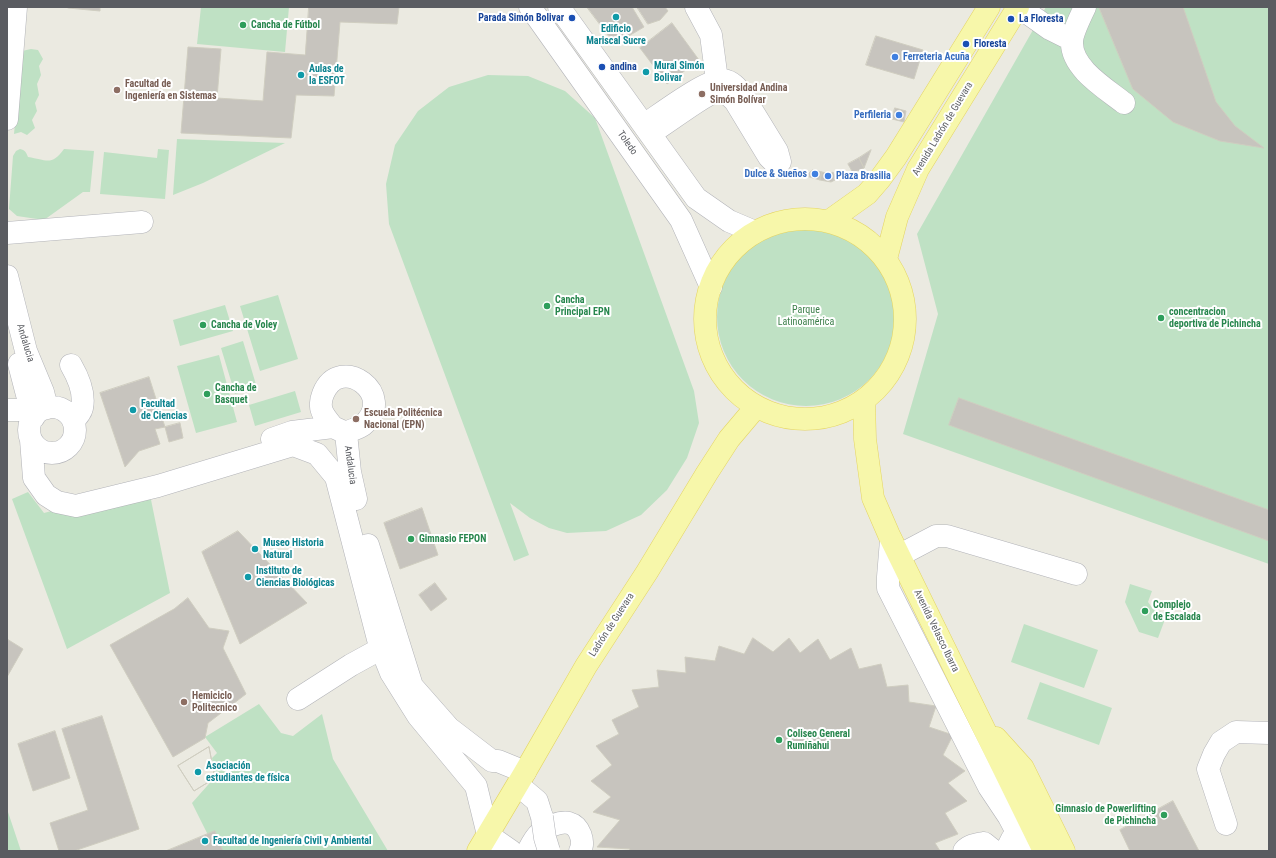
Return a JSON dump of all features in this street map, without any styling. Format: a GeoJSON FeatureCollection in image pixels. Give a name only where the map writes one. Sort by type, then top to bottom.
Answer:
{"type":"FeatureCollection","features":[{"type":"Feature","properties":{"kind":"main road"},"geometry":{"type":"LineString","coordinates":[[828,221],[867,194],[880,179],[896,157],[989,7]]}},
{"type":"Feature","properties":{"kind":"main road","name":"Avenida Ladrón de Guevara"},"geometry":{"type":"LineString","coordinates":[[886,259],[897,216],[918,169],[1018,7]]}},
{"type":"Feature","properties":{"kind":"main road"},"geometry":{"type":"LineString","coordinates":[[803,218],[828,221],[846,227],[863,236],[886,259],[901,287],[906,318],[901,350],[886,378],[864,401],[838,414],[810,420],[782,417],[756,407],[734,390],[717,368],[708,342],[705,314],[711,287],[721,266],[736,247],[755,232],[778,222],[803,218]]}},
{"type":"Feature","properties":{"kind":"main road","name":"Avenida Velasco Ibarra"},"geometry":{"type":"LineString","coordinates":[[864,401],[865,438],[873,498],[895,547],[1044,851]]}},
{"type":"Feature","properties":{"kind":"main road","name":"Ladrón de Guevara"},"geometry":{"type":"LineString","coordinates":[[481,847],[586,666],[647,572],[706,473],[729,438],[756,407]]}},
{"type":"Feature","properties":{"kind":"main road"},"geometry":{"type":"LineString","coordinates":[[977,716],[1023,768],[1064,851]]}},
{"type":"Feature","properties":{"kind":"street"},"geometry":{"type":"LineString","coordinates":[[7,119],[16,7]]}},
{"type":"Feature","properties":{"kind":"street","name":"Toledo"},"geometry":{"type":"LineString","coordinates":[[530,7],[681,220],[711,287]]}},
{"type":"Feature","properties":{"kind":"street"},"geometry":{"type":"LineString","coordinates":[[559,7],[696,198],[729,221],[755,232]]}},
{"type":"Feature","properties":{"kind":"street"},"geometry":{"type":"LineString","coordinates":[[696,7],[711,35],[717,80]]}},
{"type":"Feature","properties":{"kind":"street"},"geometry":{"type":"LineString","coordinates":[[1018,7],[1050,29],[1072,40]]}},
{"type":"Feature","properties":{"kind":"street"},"geometry":{"type":"LineString","coordinates":[[1085,7],[1072,40],[1072,50],[1075,59],[1089,75],[1124,103]]}},
{"type":"Feature","properties":{"kind":"street"},"geometry":{"type":"LineString","coordinates":[[717,80],[726,80],[739,90],[777,151],[780,162],[776,164],[769,157],[735,102],[728,94],[722,92],[717,92],[706,96],[647,130],[705,85],[717,80]]}},
{"type":"Feature","properties":{"kind":"street"},"geometry":{"type":"LineString","coordinates":[[7,233],[142,222]]}},
{"type":"Feature","properties":{"kind":"street","name":"Andalucia"},"geometry":{"type":"LineString","coordinates":[[7,276],[26,351],[43,392],[37,412]]}},
{"type":"Feature","properties":{"kind":"street","name":"Andalucia"},"geometry":{"type":"LineString","coordinates":[[7,323],[37,412]]}},
{"type":"Feature","properties":{"kind":"street"},"geometry":{"type":"LineString","coordinates":[[71,365],[78,377],[82,408],[80,413],[73,421]]}},
{"type":"Feature","properties":{"kind":"street"},"geometry":{"type":"LineString","coordinates":[[7,410],[37,412],[55,408],[62,410],[69,414],[73,421],[75,429],[71,444],[58,453],[50,453],[37,445],[30,432],[30,424],[37,412]]}},
{"type":"Feature","properties":{"kind":"street","name":"Andalucia"},"geometry":{"type":"LineString","coordinates":[[37,445],[46,474],[54,484],[60,490],[81,496],[156,478],[292,432],[340,430],[389,644],[392,674],[418,716],[438,738],[476,786],[481,847]]}},
{"type":"Feature","properties":{"kind":"street","name":"Andalucia"},"geometry":{"type":"LineString","coordinates":[[37,445],[34,478],[46,495],[57,502],[76,506],[158,486],[293,445],[317,454],[336,477],[389,644],[412,686],[449,728],[492,761],[498,761],[522,778],[537,801],[546,822],[545,838],[549,851]]}},
{"type":"Feature","properties":{"kind":"street"},"geometry":{"type":"LineString","coordinates":[[964,851],[976,844],[984,843],[1007,847],[1009,817],[989,787],[888,588],[888,577],[895,547],[936,536],[947,536],[1076,574]]}},
{"type":"Feature","properties":{"kind":"street"},"geometry":{"type":"LineString","coordinates":[[298,699],[351,665],[389,644]]}},
{"type":"Feature","properties":{"kind":"street"},"geometry":{"type":"LineString","coordinates":[[1226,824],[1208,769],[1214,754],[1221,742],[1236,732],[1269,733]]}},
{"type":"Feature","properties":{"kind":"street"},"geometry":{"type":"LineString","coordinates":[[528,851],[546,822],[557,824],[569,823],[576,828],[582,839],[580,851]]}},
{"type":"Feature","properties":{"kind":"street"},"geometry":{"type":"LineString","coordinates":[[481,847],[511,851]]}},
{"type":"Feature","properties":{"kind":"green space","name":"Cancha de Fútbol"},"geometry":{"type":"Polygon","coordinates":[[[201,7],[289,7],[285,52],[197,44],[201,7]]]}},
{"type":"Feature","properties":{"kind":"green space"},"geometry":{"type":"Polygon","coordinates":[[[1046,7],[1269,7],[1269,564],[903,434],[938,314],[917,234],[1046,7]]]}},
{"type":"Feature","properties":{"kind":"green space"},"geometry":{"type":"Polygon","coordinates":[[[31,49],[38,50],[43,59],[39,66],[41,75],[37,84],[39,95],[35,103],[37,111],[32,120],[35,128],[27,135],[21,132],[14,134],[22,51],[31,49]]]}},
{"type":"Feature","properties":{"kind":"green space"},"geometry":{"type":"Polygon","coordinates":[[[488,75],[528,76],[565,91],[595,118],[694,391],[699,423],[687,458],[667,490],[641,515],[606,531],[567,533],[549,528],[530,518],[510,503],[529,555],[514,561],[389,224],[386,184],[395,145],[418,111],[449,87],[488,75]]]}},
{"type":"Feature","properties":{"kind":"green space"},"geometry":{"type":"Polygon","coordinates":[[[177,139],[285,143],[203,183],[173,195],[177,139]]]}},
{"type":"Feature","properties":{"kind":"green space"},"geometry":{"type":"Polygon","coordinates":[[[20,149],[25,152],[28,157],[45,160],[52,160],[56,158],[64,149],[94,151],[90,192],[83,192],[44,220],[17,216],[9,209],[13,156],[16,151],[20,149]]]}},
{"type":"Feature","properties":{"kind":"green space"},"geometry":{"type":"Polygon","coordinates":[[[158,149],[169,150],[165,199],[100,194],[104,152],[157,158],[158,149]]]}},
{"type":"Feature","properties":{"kind":"green space","name":"Parque Latinoamérica"},"geometry":{"type":"Polygon","coordinates":[[[797,228],[815,228],[832,231],[848,238],[863,248],[875,260],[885,275],[892,291],[895,317],[894,334],[889,351],[875,374],[863,386],[848,396],[832,403],[815,406],[797,406],[780,403],[764,396],[749,386],[737,374],[727,359],[720,343],[717,326],[717,308],[720,291],[727,275],[737,260],[749,248],[764,238],[780,231],[797,228]]]}},
{"type":"Feature","properties":{"kind":"green space","name":"Cancha de Basquet"},"geometry":{"type":"Polygon","coordinates":[[[278,295],[298,359],[260,371],[240,306],[278,295]]]}},
{"type":"Feature","properties":{"kind":"green space","name":"Cancha de Voley"},"geometry":{"type":"Polygon","coordinates":[[[225,305],[233,331],[180,346],[173,320],[225,305]]]}},
{"type":"Feature","properties":{"kind":"green space","name":"Cancha de Voley"},"geometry":{"type":"Polygon","coordinates":[[[243,341],[257,388],[235,394],[221,348],[243,341]]]}},
{"type":"Feature","properties":{"kind":"green space","name":"Cancha de Basquet"},"geometry":{"type":"Polygon","coordinates":[[[219,355],[237,422],[196,433],[177,366],[219,355]]]}},
{"type":"Feature","properties":{"kind":"green space"},"geometry":{"type":"Polygon","coordinates":[[[295,391],[301,412],[255,426],[249,405],[295,391]]]}},
{"type":"Feature","properties":{"kind":"green space"},"geometry":{"type":"Polygon","coordinates":[[[148,485],[170,593],[67,649],[12,499],[28,492],[44,513],[148,485]]]}},
{"type":"Feature","properties":{"kind":"green space","name":"Complejo de Escalada"},"geometry":{"type":"Polygon","coordinates":[[[1130,584],[1152,591],[1148,602],[1153,609],[1167,614],[1158,638],[1139,632],[1125,602],[1130,584]]]}},
{"type":"Feature","properties":{"kind":"green space"},"geometry":{"type":"Polygon","coordinates":[[[1024,624],[1098,650],[1084,688],[1011,662],[1024,624]]]}},
{"type":"Feature","properties":{"kind":"green space"},"geometry":{"type":"Polygon","coordinates":[[[1040,682],[1112,708],[1099,745],[1027,719],[1040,682]]]}},
{"type":"Feature","properties":{"kind":"green space"},"geometry":{"type":"Polygon","coordinates":[[[259,704],[281,733],[293,736],[322,714],[333,759],[388,851],[216,851],[192,803],[215,777],[212,758],[217,753],[205,737],[259,704]]]}},
{"type":"Feature","properties":{"kind":"green space"},"geometry":{"type":"Polygon","coordinates":[[[7,809],[21,851],[7,851],[7,809]]]}},
{"type":"Feature","properties":{"kind":"building"},"geometry":{"type":"Polygon","coordinates":[[[100,7],[100,11],[68,8],[100,7]]]}},
{"type":"Feature","properties":{"kind":"building","name":"Aulas de la ESFOT"},"geometry":{"type":"Polygon","coordinates":[[[309,7],[399,7],[397,24],[340,22],[334,96],[296,95],[291,138],[181,133],[188,47],[221,49],[217,98],[263,101],[267,52],[305,55],[309,7]]]}},
{"type":"Feature","properties":{"kind":"building","name":"Edificio Mariscal Sucre"},"geometry":{"type":"Polygon","coordinates":[[[587,7],[632,7],[644,27],[615,44],[587,7]]]}},
{"type":"Feature","properties":{"kind":"building"},"geometry":{"type":"Polygon","coordinates":[[[637,7],[665,7],[668,11],[660,20],[648,24],[637,7]]]}},
{"type":"Feature","properties":{"kind":"building"},"geometry":{"type":"Polygon","coordinates":[[[1099,7],[1183,7],[1216,102],[1235,126],[1264,148],[1220,141],[1173,122],[1133,89],[1099,7]]]}},
{"type":"Feature","properties":{"kind":"building"},"geometry":{"type":"Polygon","coordinates":[[[672,23],[699,60],[667,84],[640,48],[672,23]]]}},
{"type":"Feature","properties":{"kind":"building","name":"Ferreteria Acuña"},"geometry":{"type":"Polygon","coordinates":[[[876,36],[923,50],[914,79],[866,65],[876,36]]]}},
{"type":"Feature","properties":{"kind":"building","name":"Perfileria"},"geometry":{"type":"Polygon","coordinates":[[[895,108],[906,111],[904,122],[892,119],[895,108]]]}},
{"type":"Feature","properties":{"kind":"building"},"geometry":{"type":"Polygon","coordinates":[[[871,150],[864,168],[859,158],[871,150]]]}},
{"type":"Feature","properties":{"kind":"building"},"geometry":{"type":"Polygon","coordinates":[[[859,158],[864,168],[853,173],[848,164],[859,158]]]}},
{"type":"Feature","properties":{"kind":"building","name":"Dulce & Sueños"},"geometry":{"type":"Polygon","coordinates":[[[813,170],[822,172],[820,180],[806,176],[813,170]]]}},
{"type":"Feature","properties":{"kind":"building","name":"Plaza Brasilia"},"geometry":{"type":"Polygon","coordinates":[[[822,172],[830,174],[833,172],[837,179],[831,182],[820,180],[822,172]]]}},
{"type":"Feature","properties":{"kind":"building","name":"Facultad de Ciencias"},"geometry":{"type":"Polygon","coordinates":[[[149,377],[165,427],[155,429],[160,444],[139,451],[125,467],[100,393],[149,377]]]}},
{"type":"Feature","properties":{"kind":"building"},"geometry":{"type":"Polygon","coordinates":[[[959,398],[1269,510],[1269,541],[949,425],[959,398]]]}},
{"type":"Feature","properties":{"kind":"building"},"geometry":{"type":"Polygon","coordinates":[[[180,423],[183,438],[169,442],[165,427],[180,423]]]}},
{"type":"Feature","properties":{"kind":"building","name":"Gimnasio FEPON"},"geometry":{"type":"Polygon","coordinates":[[[422,508],[438,555],[400,569],[384,523],[422,508]]]}},
{"type":"Feature","properties":{"kind":"building","name":"Instituto de Ciencias Biológicas"},"geometry":{"type":"Polygon","coordinates":[[[238,531],[307,603],[240,644],[202,552],[238,531]]]}},
{"type":"Feature","properties":{"kind":"building"},"geometry":{"type":"Polygon","coordinates":[[[435,583],[447,599],[431,611],[419,595],[435,583]]]}},
{"type":"Feature","properties":{"kind":"building"},"geometry":{"type":"Polygon","coordinates":[[[188,598],[209,628],[229,631],[223,648],[246,694],[208,723],[205,738],[173,757],[110,645],[174,609],[188,598]]]}},
{"type":"Feature","properties":{"kind":"building","name":"Coliseo General Rumiñahui"},"geometry":{"type":"Polygon","coordinates":[[[753,638],[773,652],[789,638],[800,653],[818,639],[830,660],[851,648],[859,669],[881,664],[887,687],[908,685],[909,702],[936,706],[929,727],[953,735],[943,755],[965,771],[948,783],[967,801],[945,813],[958,834],[935,843],[940,851],[629,851],[630,849],[597,847],[620,820],[593,812],[611,797],[591,781],[612,765],[596,746],[619,734],[612,720],[639,707],[632,690],[659,687],[657,670],[686,673],[685,657],[715,661],[719,646],[744,654],[753,638]]]}},
{"type":"Feature","properties":{"kind":"building"},"geometry":{"type":"Polygon","coordinates":[[[7,639],[23,649],[7,677],[7,639]]]}},
{"type":"Feature","properties":{"kind":"building"},"geometry":{"type":"Polygon","coordinates":[[[102,716],[139,829],[74,851],[59,851],[50,823],[88,810],[62,729],[102,716]]]}},
{"type":"Feature","properties":{"kind":"building"},"geometry":{"type":"Polygon","coordinates":[[[55,731],[70,778],[33,791],[18,744],[55,731]]]}},
{"type":"Feature","properties":{"kind":"building","name":"Asociación estudiantes de física"},"geometry":{"type":"Polygon","coordinates":[[[209,747],[215,778],[194,791],[178,766],[209,747]]]}},
{"type":"Feature","properties":{"kind":"building","name":"Asociación estudiantes de física"},"geometry":{"type":"Polygon","coordinates":[[[209,747],[215,778],[194,791],[178,766],[209,747]]]}},
{"type":"Feature","properties":{"kind":"building","name":"Gimnasio de Powerlifting de Pichincha"},"geometry":{"type":"Polygon","coordinates":[[[1173,801],[1199,851],[1130,851],[1120,830],[1173,801]]]}},
{"type":"Feature","properties":{"kind":"building","name":"Facultad de Ingeniería Civil y Ambiental"},"geometry":{"type":"Polygon","coordinates":[[[215,831],[223,851],[166,851],[215,831]]]}},
{"type":"Feature","properties":{"kind":"place","name":"Edificio Mariscal Sucre"},"geometry":{"type":"Point","coordinates":[616,17]}},
{"type":"Feature","properties":{"kind":"place","name":"Parada Simón Bolivar"},"geometry":{"type":"Point","coordinates":[572,18]}},
{"type":"Feature","properties":{"kind":"place","name":"La Floresta"},"geometry":{"type":"Point","coordinates":[1011,19]}},
{"type":"Feature","properties":{"kind":"place","name":"Cancha de Fútbol"},"geometry":{"type":"Point","coordinates":[243,25]}},
{"type":"Feature","properties":{"kind":"place","name":"Floresta"},"geometry":{"type":"Point","coordinates":[966,44]}},
{"type":"Feature","properties":{"kind":"place","name":"Ferreteria Acuña"},"geometry":{"type":"Point","coordinates":[895,57]}},
{"type":"Feature","properties":{"kind":"place","name":"andina"},"geometry":{"type":"Point","coordinates":[602,67]}},
{"type":"Feature","properties":{"kind":"place","name":"Mural Simón Bolivar"},"geometry":{"type":"Point","coordinates":[646,72]}},
{"type":"Feature","properties":{"kind":"place","name":"Aulas de la ESFOT"},"geometry":{"type":"Point","coordinates":[301,75]}},
{"type":"Feature","properties":{"kind":"place","name":"Facultad de Ingeniería en Sistemas"},"geometry":{"type":"Point","coordinates":[117,90]}},
{"type":"Feature","properties":{"kind":"place","name":"Universidad Andina Simón Bolívar"},"geometry":{"type":"Point","coordinates":[702,94]}},
{"type":"Feature","properties":{"kind":"place","name":"Perfileria"},"geometry":{"type":"Point","coordinates":[899,115]}},
{"type":"Feature","properties":{"kind":"place","name":"Dulce & Sueños"},"geometry":{"type":"Point","coordinates":[815,174]}},
{"type":"Feature","properties":{"kind":"place","name":"Plaza Brasilia"},"geometry":{"type":"Point","coordinates":[828,176]}},
{"type":"Feature","properties":{"kind":"place","name":"Cancha Principal EPN"},"geometry":{"type":"Point","coordinates":[547,306]}},
{"type":"Feature","properties":{"kind":"place","name":"concentracion deportiva de Pichincha"},"geometry":{"type":"Point","coordinates":[1161,318]}},
{"type":"Feature","properties":{"kind":"place","name":"Cancha de Voley"},"geometry":{"type":"Point","coordinates":[203,325]}},
{"type":"Feature","properties":{"kind":"place","name":"Cancha de Basquet"},"geometry":{"type":"Point","coordinates":[207,394]}},
{"type":"Feature","properties":{"kind":"place","name":"Facultad de Ciencias"},"geometry":{"type":"Point","coordinates":[133,410]}},
{"type":"Feature","properties":{"kind":"place","name":"Escuela Politécnica Nacional (EPN)"},"geometry":{"type":"Point","coordinates":[356,419]}},
{"type":"Feature","properties":{"kind":"place","name":"Gimnasio FEPON"},"geometry":{"type":"Point","coordinates":[411,539]}},
{"type":"Feature","properties":{"kind":"place","name":"Museo Historia Natural"},"geometry":{"type":"Point","coordinates":[255,549]}},
{"type":"Feature","properties":{"kind":"place","name":"Instituto de Ciencias Biológicas"},"geometry":{"type":"Point","coordinates":[248,577]}},
{"type":"Feature","properties":{"kind":"place","name":"Complejo de Escalada"},"geometry":{"type":"Point","coordinates":[1145,611]}},
{"type":"Feature","properties":{"kind":"place","name":"Hemiciclo Politecnico"},"geometry":{"type":"Point","coordinates":[184,702]}},
{"type":"Feature","properties":{"kind":"place","name":"Coliseo General Rumiñahui"},"geometry":{"type":"Point","coordinates":[779,740]}},
{"type":"Feature","properties":{"kind":"place","name":"Asociación estudiantes de física"},"geometry":{"type":"Point","coordinates":[198,772]}},
{"type":"Feature","properties":{"kind":"place","name":"Gimnasio de Powerlifting de Pichincha"},"geometry":{"type":"Point","coordinates":[1164,815]}},
{"type":"Feature","properties":{"kind":"place","name":"Facultad de Ingeniería Civil y Ambiental"},"geometry":{"type":"Point","coordinates":[205,841]}}]}
